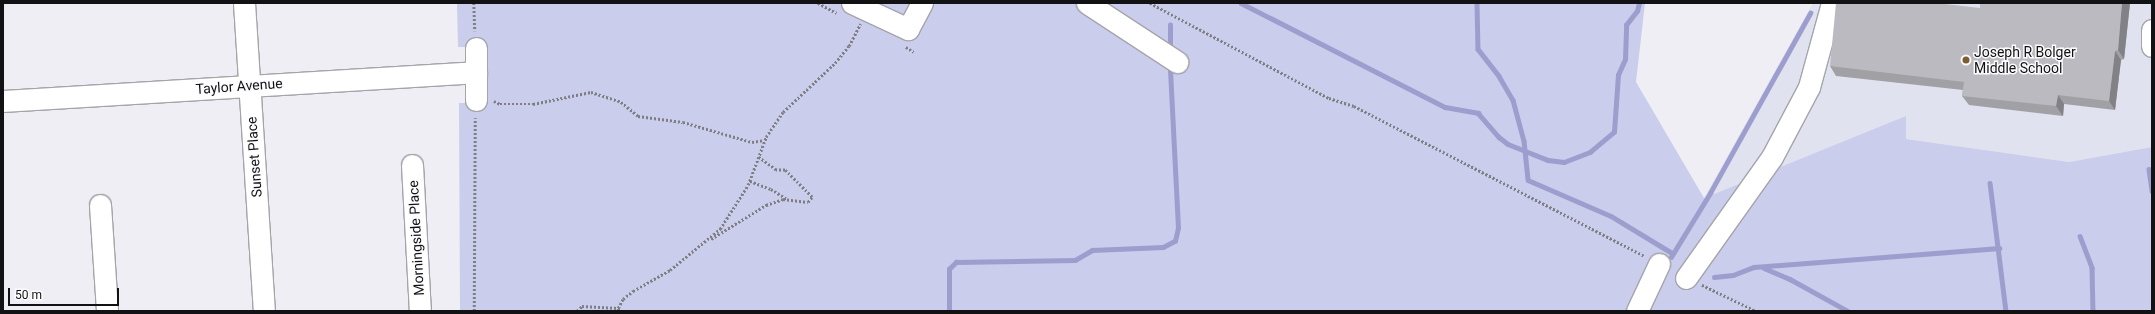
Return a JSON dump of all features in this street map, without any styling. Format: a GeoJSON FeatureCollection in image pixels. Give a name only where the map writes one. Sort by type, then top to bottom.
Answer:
{"type":"FeatureCollection","features":[{"type":"Feature","properties":{"kind":"street","name":"Sunset Place"},"geometry":{"type":"LineString","coordinates":[[244,3],[264,311]]}},
{"type":"Feature","properties":{"kind":"street"},"geometry":{"type":"LineString","coordinates":[[852,3],[908,29],[922,3]]}},
{"type":"Feature","properties":{"kind":"street"},"geometry":{"type":"LineString","coordinates":[[1087,3],[1177,62]]}},
{"type":"Feature","properties":{"kind":"street"},"geometry":{"type":"LineString","coordinates":[[1686,278],[1772,157],[1809,87],[1832,3]]}},
{"type":"Feature","properties":{"kind":"street"},"geometry":{"type":"LineString","coordinates":[[2152,30],[2152,46]]}},
{"type":"Feature","properties":{"kind":"street"},"geometry":{"type":"LineString","coordinates":[[476,48],[476,97]]}},
{"type":"Feature","properties":{"kind":"street","name":"Taylor Avenue"},"geometry":{"type":"LineString","coordinates":[[3,101],[476,72]]}},
{"type":"Feature","properties":{"kind":"street","name":"Morningside Place"},"geometry":{"type":"LineString","coordinates":[[412,165],[420,311]]}},
{"type":"Feature","properties":{"kind":"street"},"geometry":{"type":"LineString","coordinates":[[100,205],[107,311]]}},
{"type":"Feature","properties":{"kind":"street"},"geometry":{"type":"LineString","coordinates":[[1637,311],[1659,264]]}},
{"type":"Feature","properties":{"kind":"path"},"geometry":{"type":"LineString","coordinates":[[474,3],[476,48]]}},
{"type":"Feature","properties":{"kind":"path"},"geometry":{"type":"LineString","coordinates":[[1150,3],[1329,98],[1354,106],[1659,264]]}},
{"type":"Feature","properties":{"kind":"path"},"geometry":{"type":"LineString","coordinates":[[618,308],[623,299],[633,291],[670,270],[720,229],[750,181],[765,140],[783,112],[835,63],[849,46],[860,24]]}},
{"type":"Feature","properties":{"kind":"path"},"geometry":{"type":"LineString","coordinates":[[474,311],[476,97],[508,105],[533,104],[591,92],[621,102],[638,116],[683,122],[752,142],[765,140]]}},
{"type":"Feature","properties":{"kind":"path"},"geometry":{"type":"LineString","coordinates":[[707,241],[766,205],[787,200],[808,202],[812,198],[784,170],[776,170],[758,157]]}},
{"type":"Feature","properties":{"kind":"path"},"geometry":{"type":"LineString","coordinates":[[750,181],[771,189],[787,200]]}},
{"type":"Feature","properties":{"kind":"path"},"geometry":{"type":"LineString","coordinates":[[1686,278],[1756,311]]}},
{"type":"Feature","properties":{"kind":"path"},"geometry":{"type":"LineString","coordinates":[[577,311],[582,306],[618,308],[621,311]]}},
{"type":"Feature","properties":{"kind":"shaded area"},"geometry":{"type":"Polygon","coordinates":[[[457,3],[1645,3],[1636,82],[1704,198],[1906,116],[1906,139],[2069,162],[2152,147],[2152,311],[460,311],[459,103],[483,103],[483,47],[458,47],[457,3]]]}},
{"type":"Feature","properties":{"kind":"shaded area","name":"Joseph R Bolger Middle School"},"geometry":{"type":"Polygon","coordinates":[[[1813,3],[2152,3],[2152,147],[2069,162],[1906,139],[1905,117],[1704,198],[1813,3]]]}},
{"type":"Feature","properties":{"kind":"building","name":"Joseph R Bolger Middle School"},"geometry":{"type":"Polygon","coordinates":[[[1836,3],[1936,3],[1980,8],[1980,3],[2122,3],[2118,50],[2115,51],[2109,101],[2058,95],[2056,106],[1962,96],[1964,82],[1830,66],[1836,3]]]}},
{"type":"Feature","properties":{"kind":"waterway"},"geometry":{"type":"LineString","coordinates":[[1241,3],[1445,107],[1478,113],[1499,137],[1508,144],[1548,160],[1564,162],[1590,152],[1614,132],[1618,75],[1625,59],[1626,25],[1637,11],[1639,3]]}},
{"type":"Feature","properties":{"kind":"waterway"},"geometry":{"type":"LineString","coordinates":[[1477,3],[1478,49],[1499,76],[1513,100],[1524,141],[1528,180],[1611,216],[1672,253]]}},
{"type":"Feature","properties":{"kind":"waterway"},"geometry":{"type":"LineString","coordinates":[[1671,257],[1710,193],[1810,13]]}},
{"type":"Feature","properties":{"kind":"waterway"},"geometry":{"type":"LineString","coordinates":[[1170,25],[1170,45]]}},
{"type":"Feature","properties":{"kind":"waterway"},"geometry":{"type":"LineString","coordinates":[[949,311],[949,269],[956,262],[1075,260],[1092,250],[1163,247],[1175,241],[1178,228],[1170,68]]}},
{"type":"Feature","properties":{"kind":"waterway"},"geometry":{"type":"LineString","coordinates":[[2149,169],[2152,191]]}},
{"type":"Feature","properties":{"kind":"waterway"},"geometry":{"type":"LineString","coordinates":[[1990,183],[2006,311]]}},
{"type":"Feature","properties":{"kind":"waterway"},"geometry":{"type":"LineString","coordinates":[[2080,236],[2092,268],[2093,311]]}},
{"type":"Feature","properties":{"kind":"waterway"},"geometry":{"type":"LineString","coordinates":[[1714,277],[1733,275],[1754,267],[1999,248]]}},
{"type":"Feature","properties":{"kind":"waterway"},"geometry":{"type":"LineString","coordinates":[[1764,268],[1790,279],[1848,311]]}},
{"type":"Feature","properties":{"kind":"place","name":"Joseph R Bolger Middle School"},"geometry":{"type":"Point","coordinates":[1966,60]}}]}
